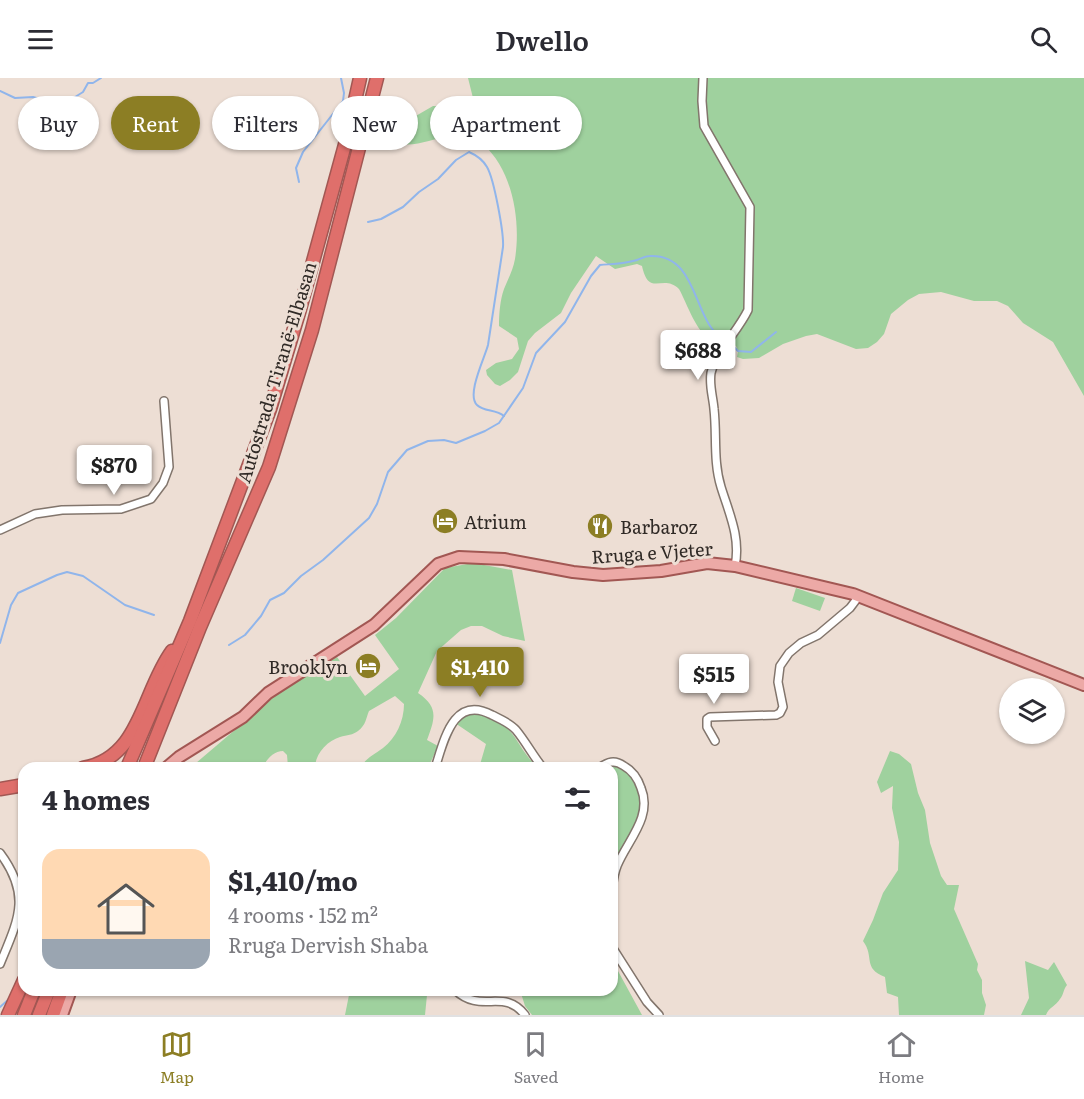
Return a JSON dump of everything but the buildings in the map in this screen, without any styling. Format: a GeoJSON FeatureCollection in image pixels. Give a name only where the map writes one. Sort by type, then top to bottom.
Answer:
{"type":"FeatureCollection","features":[{"type":"Feature","properties":{"kind":"highway","name":"Autostrada Tiranë-Elbasan"},"geometry":{"type":"LineString","coordinates":[[130,762],[181,642],[270,409],[316,253],[360,78]]}},
{"type":"Feature","properties":{"kind":"highway","name":"Autostrada Tiranë-Elbasan"},"geometry":{"type":"LineString","coordinates":[[146,762],[196,636],[269,467],[312,330],[377,78]]}},
{"type":"Feature","properties":{"kind":"highway"},"geometry":{"type":"LineString","coordinates":[[103,762],[126,743],[159,669],[181,642]]}},
{"type":"Feature","properties":{"kind":"highway"},"geometry":{"type":"LineString","coordinates":[[0,781],[18,783]]}},
{"type":"Feature","properties":{"kind":"highway"},"geometry":{"type":"LineString","coordinates":[[0,789],[18,784]]}},
{"type":"Feature","properties":{"kind":"highway"},"geometry":{"type":"LineString","coordinates":[[0,799],[18,785]]}},
{"type":"Feature","properties":{"kind":"highway"},"geometry":{"type":"LineString","coordinates":[[8,1015],[18,993]]}},
{"type":"Feature","properties":{"kind":"highway"},"geometry":{"type":"LineString","coordinates":[[24,1015],[32,996]]}},
{"type":"Feature","properties":{"kind":"highway"},"geometry":{"type":"LineString","coordinates":[[39,1015],[47,996]]}},
{"type":"Feature","properties":{"kind":"highway"},"geometry":{"type":"LineString","coordinates":[[53,1015],[60,996]]}},
{"type":"Feature","properties":{"kind":"main road","name":"Rruga e Vjeter"},"geometry":{"type":"LineString","coordinates":[[173,762],[243,717],[267,693],[374,625],[438,564],[448,559],[470,556],[504,559],[573,572],[603,575],[661,571],[707,563],[735,566],[859,596],[1084,685]]}},
{"type":"Feature","properties":{"kind":"main road"},"geometry":{"type":"LineString","coordinates":[[62,1015],[69,996]]}},
{"type":"Feature","properties":{"kind":"street"},"geometry":{"type":"LineString","coordinates":[[703,78],[704,126],[750,207],[748,310],[715,361],[710,386],[714,408],[716,468],[738,546],[735,566]]}},
{"type":"Feature","properties":{"kind":"street"},"geometry":{"type":"LineString","coordinates":[[0,530],[35,514],[63,510],[121,509],[151,499],[163,483],[169,467],[164,401]]}},
{"type":"Feature","properties":{"kind":"street"},"geometry":{"type":"LineString","coordinates":[[715,741],[706,723],[710,717],[744,717],[780,713],[783,707],[778,682],[780,666],[789,653],[801,643],[818,635],[850,608],[859,596]]}},
{"type":"Feature","properties":{"kind":"street"},"geometry":{"type":"LineString","coordinates":[[437,762],[452,723],[458,715],[476,710],[485,711],[514,727],[539,762]]}},
{"type":"Feature","properties":{"kind":"street"},"geometry":{"type":"LineString","coordinates":[[618,763],[626,766],[639,782],[645,802],[641,820],[618,865]]}},
{"type":"Feature","properties":{"kind":"street"},"geometry":{"type":"LineString","coordinates":[[0,854],[12,870],[18,892]]}},
{"type":"Feature","properties":{"kind":"street"},"geometry":{"type":"LineString","coordinates":[[0,964],[16,923],[18,912]]}},
{"type":"Feature","properties":{"kind":"street"},"geometry":{"type":"LineString","coordinates":[[618,956],[655,1013]]}},
{"type":"Feature","properties":{"kind":"street"},"geometry":{"type":"LineString","coordinates":[[459,996],[475,1009]]}},
{"type":"Feature","properties":{"kind":"street"},"geometry":{"type":"LineString","coordinates":[[489,1009],[507,1004],[515,1006],[525,1015]]}},
{"type":"Feature","properties":{"kind":"green space"},"geometry":{"type":"Polygon","coordinates":[[[468,78],[1084,78],[1084,396],[1053,342],[1023,323],[1008,306],[997,301],[974,301],[941,292],[919,294],[891,314],[884,334],[868,348],[856,349],[817,334],[783,344],[759,358],[743,359],[737,357],[736,346],[715,342],[706,337],[696,324],[679,289],[667,283],[648,281],[642,266],[637,264],[615,269],[596,256],[571,293],[561,313],[528,341],[518,372],[500,386],[495,384],[487,375],[486,370],[496,363],[512,359],[519,349],[517,338],[499,326],[504,289],[514,263],[517,229],[508,182],[502,168],[488,150],[582,150],[582,96],[472,96],[468,78]]]}},
{"type":"Feature","properties":{"kind":"green space"},"geometry":{"type":"Polygon","coordinates":[[[430,108],[430,140],[418,143],[418,115],[430,108]]]}},
{"type":"Feature","properties":{"kind":"green space"},"geometry":{"type":"Polygon","coordinates":[[[473,563],[512,570],[525,641],[503,636],[482,626],[471,626],[461,630],[437,651],[418,693],[432,708],[433,720],[427,740],[438,746],[431,762],[365,762],[388,744],[398,729],[403,717],[404,704],[395,696],[369,711],[361,729],[326,745],[319,753],[316,762],[288,762],[287,755],[283,751],[276,752],[266,762],[197,762],[276,695],[337,657],[365,696],[399,669],[375,635],[396,618],[445,568],[473,563]]]}},
{"type":"Feature","properties":{"kind":"green space"},"geometry":{"type":"Polygon","coordinates":[[[796,588],[825,598],[820,611],[792,601],[796,588]]]}},
{"type":"Feature","properties":{"kind":"green space"},"geometry":{"type":"Polygon","coordinates":[[[471,713],[497,720],[512,733],[533,762],[481,762],[486,744],[455,723],[460,717],[471,713]]]}},
{"type":"Feature","properties":{"kind":"green space"},"geometry":{"type":"Polygon","coordinates":[[[890,751],[899,754],[911,764],[925,810],[930,843],[941,876],[947,885],[959,885],[954,909],[978,964],[977,970],[982,980],[982,993],[986,1005],[984,1015],[899,1015],[898,997],[887,993],[885,977],[878,974],[871,966],[863,941],[883,893],[898,870],[899,842],[892,808],[893,786],[881,793],[877,782],[890,751]]]}},
{"type":"Feature","properties":{"kind":"green space"},"geometry":{"type":"Polygon","coordinates":[[[618,768],[631,778],[639,796],[639,814],[632,831],[618,853],[618,768]]]}},
{"type":"Feature","properties":{"kind":"green space"},"geometry":{"type":"Polygon","coordinates":[[[1025,961],[1048,970],[1054,962],[1067,985],[1058,1001],[1046,1015],[1021,1015],[1029,998],[1025,961]]]}},
{"type":"Feature","properties":{"kind":"green space"},"geometry":{"type":"Polygon","coordinates":[[[618,971],[642,1015],[532,1015],[525,1006],[522,996],[618,996],[618,971]]]}},
{"type":"Feature","properties":{"kind":"green space"},"geometry":{"type":"Polygon","coordinates":[[[349,996],[427,996],[425,1015],[345,1015],[349,996]]]}},
{"type":"Feature","properties":{"kind":"waterway"},"geometry":{"type":"LineString","coordinates":[[0,91],[15,98],[33,97],[64,104],[83,92],[88,83],[101,78]]}},
{"type":"Feature","properties":{"kind":"waterway"},"geometry":{"type":"LineString","coordinates":[[299,182],[296,168],[303,152],[343,101],[341,78]]}},
{"type":"Feature","properties":{"kind":"waterway"},"geometry":{"type":"LineString","coordinates":[[368,222],[381,219],[403,207],[438,179],[456,160],[469,152],[485,164],[490,173],[495,194],[503,247],[488,345],[477,376],[474,400],[480,407],[504,416]]}},
{"type":"Feature","properties":{"kind":"waterway"},"geometry":{"type":"LineString","coordinates":[[229,645],[245,635],[261,616],[270,600],[284,593],[369,518],[377,504],[388,472],[407,450],[428,441],[444,440],[456,443],[499,423],[523,388],[536,353],[565,322],[591,276],[600,265],[629,262],[648,256],[666,258],[678,266],[687,277],[706,320],[714,332],[725,340]]}},
{"type":"Feature","properties":{"kind":"waterway"},"geometry":{"type":"LineString","coordinates":[[733,346],[738,351],[751,352],[776,332]]}},
{"type":"Feature","properties":{"kind":"waterway"},"geometry":{"type":"LineString","coordinates":[[0,643],[11,605],[18,593],[67,572],[83,576],[125,605],[154,615]]}},
{"type":"Feature","properties":{"kind":"waterway"},"geometry":{"type":"LineString","coordinates":[[0,1007],[9,999]]}},
{"type":"Feature","properties":{"kind":"place","name":"Atrium"},"geometry":{"type":"Point","coordinates":[445,521]}},
{"type":"Feature","properties":{"kind":"place","name":"Barbaroz"},"geometry":{"type":"Point","coordinates":[600,526]}},
{"type":"Feature","properties":{"kind":"place","name":"Brooklyn"},"geometry":{"type":"Point","coordinates":[368,666]}}]}
